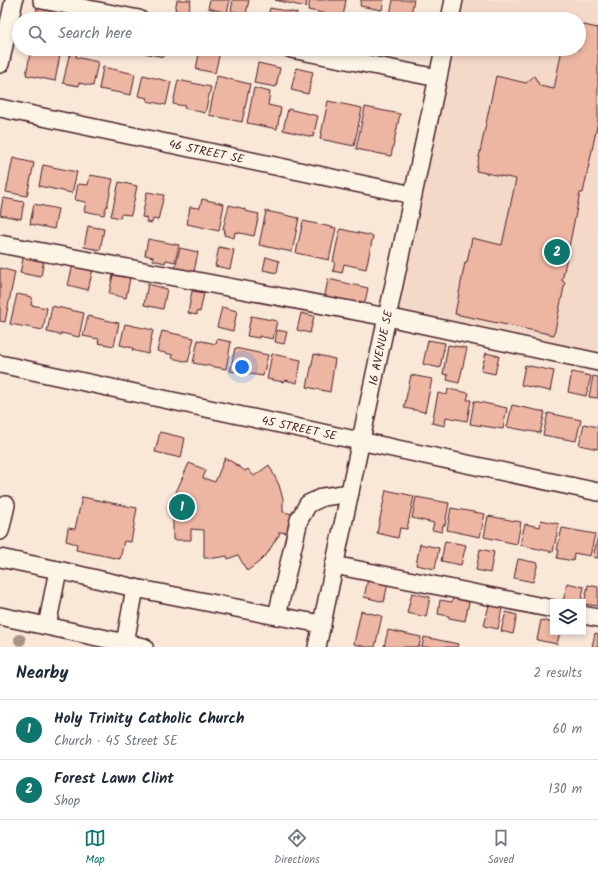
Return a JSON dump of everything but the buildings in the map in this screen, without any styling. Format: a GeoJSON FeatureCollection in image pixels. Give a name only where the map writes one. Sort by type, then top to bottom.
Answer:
{"type":"FeatureCollection","features":[{"type":"Feature","properties":{"kind":"street"},"geometry":{"type":"LineString","coordinates":[[0,64],[14,0]]}},
{"type":"Feature","properties":{"kind":"street"},"geometry":{"type":"LineString","coordinates":[[42,0],[103,12]]}},
{"type":"Feature","properties":{"kind":"street"},"geometry":{"type":"LineString","coordinates":[[451,12],[454,0]]}},
{"type":"Feature","properties":{"kind":"street"},"geometry":{"type":"LineString","coordinates":[[326,56],[438,78]]}},
{"type":"Feature","properties":{"kind":"street","name":"16 AVENUE SE"},"geometry":{"type":"LineString","coordinates":[[317,647],[443,56]]}},
{"type":"Feature","properties":{"kind":"street","name":"46 STREET SE"},"geometry":{"type":"LineString","coordinates":[[0,108],[413,195]]}},
{"type":"Feature","properties":{"kind":"street"},"geometry":{"type":"LineString","coordinates":[[0,244],[387,318],[598,362]]}},
{"type":"Feature","properties":{"kind":"street","name":"45 STREET SE"},"geometry":{"type":"LineString","coordinates":[[0,364],[598,492]]}},
{"type":"Feature","properties":{"kind":"street"},"geometry":{"type":"LineString","coordinates":[[277,616],[299,520],[308,504],[323,497],[350,493]]}},
{"type":"Feature","properties":{"kind":"street"},"geometry":{"type":"LineString","coordinates":[[0,531],[6,505]]}},
{"type":"Feature","properties":{"kind":"street"},"geometry":{"type":"LineString","coordinates":[[0,558],[135,588],[322,624]]}},
{"type":"Feature","properties":{"kind":"street"},"geometry":{"type":"LineString","coordinates":[[334,565],[550,608]]}},
{"type":"Feature","properties":{"kind":"street"},"geometry":{"type":"LineString","coordinates":[[47,626],[58,570]]}},
{"type":"Feature","properties":{"kind":"street"},"geometry":{"type":"LineString","coordinates":[[125,643],[135,588]]}},
{"type":"Feature","properties":{"kind":"street"},"geometry":{"type":"LineString","coordinates":[[0,616],[144,647]]}},
{"type":"Feature","properties":{"kind":"street"},"geometry":{"type":"LineString","coordinates":[[586,616],[598,618]]}},
{"type":"Feature","properties":{"kind":"shaded area"},"geometry":{"type":"Polygon","coordinates":[[[454,0],[598,0],[598,362],[387,317],[443,56],[586,56],[586,12],[451,12],[454,0]]]}},
{"type":"Feature","properties":{"kind":"place","name":"Forest Lawn Clint"},"geometry":{"type":"Point","coordinates":[557,252]}},
{"type":"Feature","properties":{"kind":"place","name":"Holy Trinity Catholic Church"},"geometry":{"type":"Point","coordinates":[182,507]}}]}
